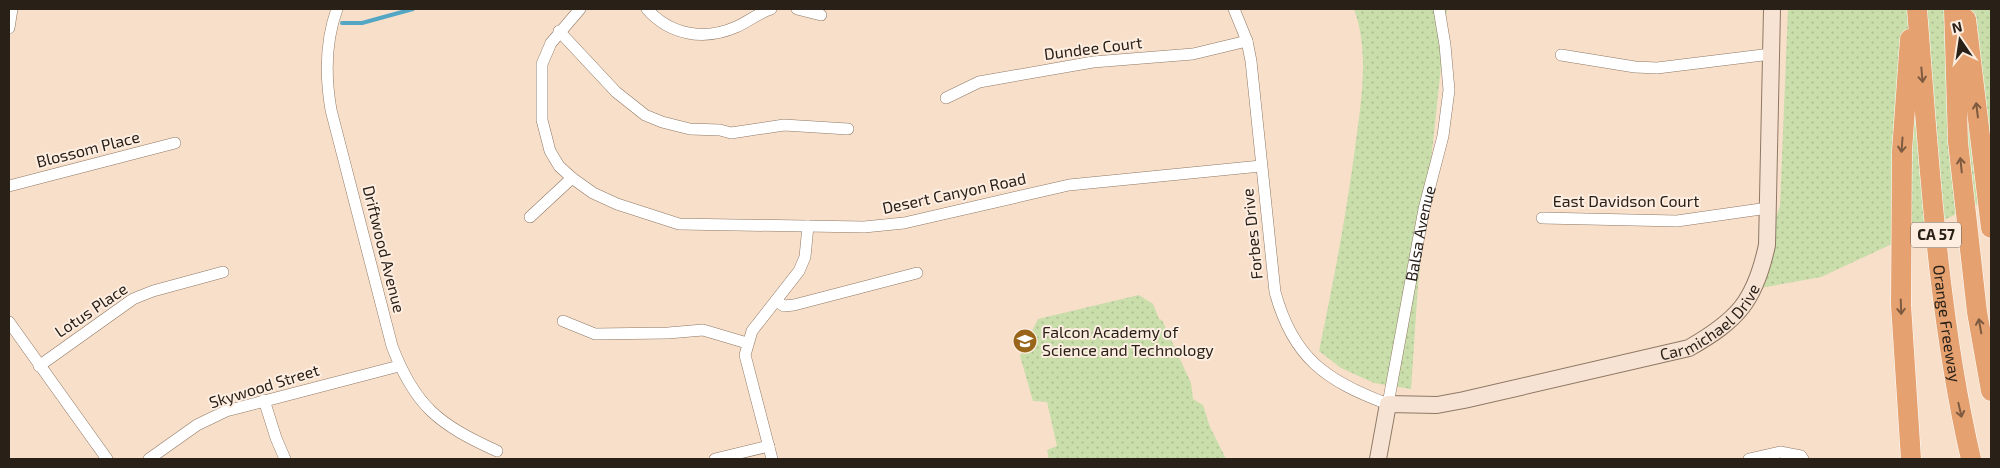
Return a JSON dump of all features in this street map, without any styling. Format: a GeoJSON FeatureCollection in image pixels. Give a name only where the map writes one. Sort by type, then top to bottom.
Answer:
{"type":"FeatureCollection","features":[{"type":"Feature","properties":{"kind":"highway"},"geometry":{"type":"LineString","coordinates":[[1911,459],[1901,305],[1902,151],[1912,9]]}},
{"type":"Feature","properties":{"kind":"highway","name":"Orange Freeway"},"geometry":{"type":"LineString","coordinates":[[1917,9],[1934,226],[1957,399],[1971,459]]}},
{"type":"Feature","properties":{"kind":"highway","name":"Orange Freeway"},"geometry":{"type":"LineString","coordinates":[[1954,9],[1958,142],[1977,312],[1991,392]]}},
{"type":"Feature","properties":{"kind":"highway"},"geometry":{"type":"LineString","coordinates":[[1965,9],[1991,228]]}},
{"type":"Feature","properties":{"kind":"street"},"geometry":{"type":"LineString","coordinates":[[9,28],[12,9]]}},
{"type":"Feature","properties":{"kind":"street","name":"Driftwood Avenue"},"geometry":{"type":"LineString","coordinates":[[337,9],[327,51],[326,80],[331,110],[392,346],[399,366],[416,394],[438,420],[466,437],[497,451]]}},
{"type":"Feature","properties":{"kind":"street","name":"Desert Canyon Road"},"geometry":{"type":"LineString","coordinates":[[580,9],[559,31],[551,43],[542,64],[542,120],[550,151],[560,166],[572,178],[593,193],[617,204],[679,224],[864,227],[904,223],[1069,185],[1261,166]]}},
{"type":"Feature","properties":{"kind":"street"},"geometry":{"type":"LineString","coordinates":[[647,9],[662,24],[679,32],[697,35],[717,33],[736,27],[770,9]]}},
{"type":"Feature","properties":{"kind":"street"},"geometry":{"type":"LineString","coordinates":[[797,9],[821,14]]}},
{"type":"Feature","properties":{"kind":"street","name":"Forbes Drive"},"geometry":{"type":"LineString","coordinates":[[1234,9],[1247,41],[1251,61],[1275,292],[1281,313],[1294,338],[1308,358],[1328,376],[1353,391],[1388,404]]}},
{"type":"Feature","properties":{"kind":"street","name":"Balsa Avenue"},"geometry":{"type":"LineString","coordinates":[[1378,459],[1424,209],[1443,136],[1449,90],[1445,44],[1439,9]]}},
{"type":"Feature","properties":{"kind":"street","name":"Carmichael Drive"},"geometry":{"type":"LineString","coordinates":[[1388,404],[1437,404],[1464,400],[1689,348],[1720,331],[1742,309],[1760,276],[1767,246],[1772,9]]}},
{"type":"Feature","properties":{"kind":"street"},"geometry":{"type":"LineString","coordinates":[[559,31],[616,92],[645,115],[662,122],[690,129],[720,130],[731,133],[784,125],[848,129]]}},
{"type":"Feature","properties":{"kind":"street","name":"Dundee Court"},"geometry":{"type":"LineString","coordinates":[[946,98],[978,82],[1093,62],[1193,54],[1247,41]]}},
{"type":"Feature","properties":{"kind":"street"},"geometry":{"type":"LineString","coordinates":[[1561,55],[1635,67],[1657,68],[1772,54]]}},
{"type":"Feature","properties":{"kind":"street","name":"Blossom Place"},"geometry":{"type":"LineString","coordinates":[[9,186],[175,143]]}},
{"type":"Feature","properties":{"kind":"street"},"geometry":{"type":"LineString","coordinates":[[530,218],[572,178]]}},
{"type":"Feature","properties":{"kind":"street","name":"East Davidson Court"},"geometry":{"type":"LineString","coordinates":[[1542,218],[1677,221],[1768,208]]}},
{"type":"Feature","properties":{"kind":"street"},"geometry":{"type":"LineString","coordinates":[[772,459],[746,366],[745,355],[752,331],[799,271],[805,257],[808,226]]}},
{"type":"Feature","properties":{"kind":"street","name":"Lotus Place"},"geometry":{"type":"LineString","coordinates":[[39,366],[133,299],[153,291],[223,272]]}},
{"type":"Feature","properties":{"kind":"street"},"geometry":{"type":"LineString","coordinates":[[776,301],[784,306],[794,305],[917,272]]}},
{"type":"Feature","properties":{"kind":"street"},"geometry":{"type":"LineString","coordinates":[[563,321],[595,334],[668,333],[704,330],[747,343]]}},
{"type":"Feature","properties":{"kind":"street"},"geometry":{"type":"LineString","coordinates":[[9,322],[108,459]]}},
{"type":"Feature","properties":{"kind":"street","name":"Skywood Street"},"geometry":{"type":"LineString","coordinates":[[149,459],[197,425],[226,411],[399,366]]}},
{"type":"Feature","properties":{"kind":"street"},"geometry":{"type":"LineString","coordinates":[[264,400],[285,459]]}},
{"type":"Feature","properties":{"kind":"street"},"geometry":{"type":"LineString","coordinates":[[715,459],[769,446]]}},
{"type":"Feature","properties":{"kind":"street"},"geometry":{"type":"LineString","coordinates":[[1749,459],[1780,452],[1802,458]]}},
{"type":"Feature","properties":{"kind":"green space"},"geometry":{"type":"Polygon","coordinates":[[[1354,9],[1447,9],[1418,285],[1411,389],[1374,383],[1341,368],[1319,351],[1343,225],[1362,96],[1362,43],[1354,9]]]}},
{"type":"Feature","properties":{"kind":"green space"},"geometry":{"type":"Polygon","coordinates":[[[1788,9],[1991,9],[1991,198],[1821,277],[1749,290],[1780,206],[1788,9]]]}},
{"type":"Feature","properties":{"kind":"green space"},"geometry":{"type":"Polygon","coordinates":[[[1139,295],[1153,304],[1159,319],[1162,320],[1191,383],[1193,399],[1203,405],[1210,427],[1226,459],[1049,459],[1047,450],[1057,446],[1047,402],[1033,401],[1020,356],[1038,319],[1139,295]]]}},
{"type":"Feature","properties":{"kind":"waterway"},"geometry":{"type":"LineString","coordinates":[[342,23],[362,23],[413,9]]}},
{"type":"Feature","properties":{"kind":"place","name":"Falcon Academy of Science and Technology"},"geometry":{"type":"Point","coordinates":[1025,341]}}]}
